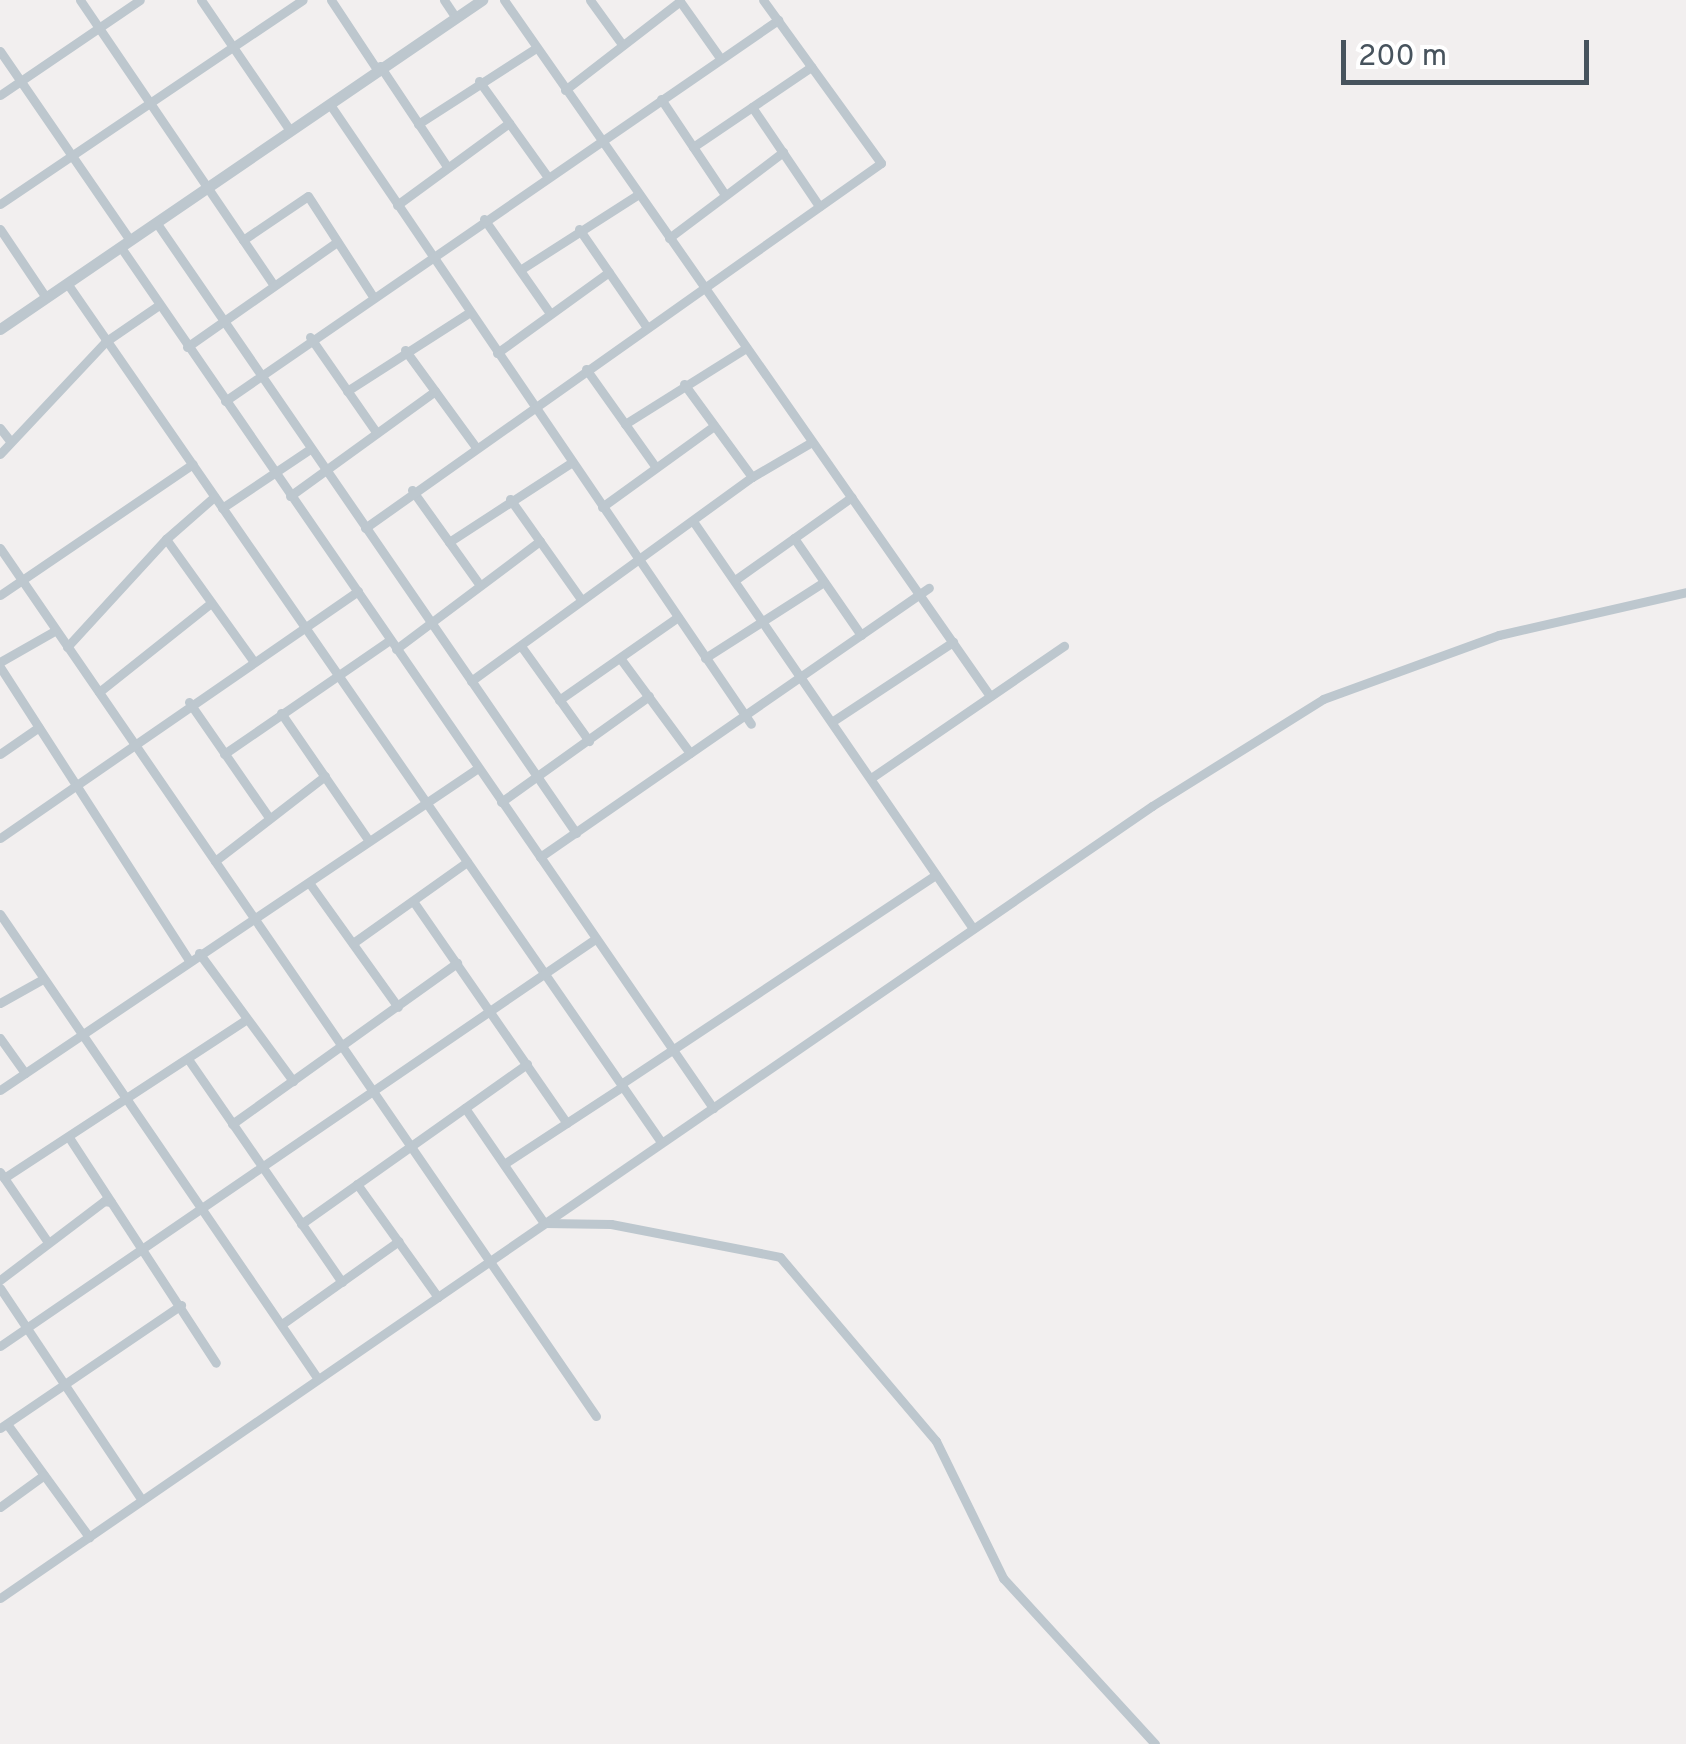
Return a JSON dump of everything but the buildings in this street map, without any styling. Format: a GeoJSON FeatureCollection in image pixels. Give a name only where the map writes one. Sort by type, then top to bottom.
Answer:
{"type":"FeatureCollection","features":[{"type":"Feature","properties":{"kind":"street"},"geometry":{"type":"LineString","coordinates":[[80,0],[274,284]]}},
{"type":"Feature","properties":{"kind":"street"},"geometry":{"type":"LineString","coordinates":[[0,94],[140,0]]}},
{"type":"Feature","properties":{"kind":"street"},"geometry":{"type":"LineString","coordinates":[[201,0],[289,129]]}},
{"type":"Feature","properties":{"kind":"street"},"geometry":{"type":"LineString","coordinates":[[0,204],[303,0]]}},
{"type":"Feature","properties":{"kind":"street"},"geometry":{"type":"LineString","coordinates":[[330,0],[446,165]]}},
{"type":"Feature","properties":{"kind":"street"},"geometry":{"type":"LineString","coordinates":[[444,0],[454,15]]}},
{"type":"Feature","properties":{"kind":"street"},"geometry":{"type":"LineString","coordinates":[[0,329],[158,225],[207,185],[289,129],[332,106],[454,15],[482,0]]}},
{"type":"Feature","properties":{"kind":"street"},"geometry":{"type":"LineString","coordinates":[[504,0],[812,442],[924,591],[990,696]]}},
{"type":"Feature","properties":{"kind":"street"},"geometry":{"type":"LineString","coordinates":[[565,90],[680,0],[720,58]]}},
{"type":"Feature","properties":{"kind":"street"},"geometry":{"type":"LineString","coordinates":[[365,528],[412,490],[536,410],[586,368],[706,291],[881,163],[764,0]]}},
{"type":"Feature","properties":{"kind":"street"},"geometry":{"type":"LineString","coordinates":[[592,1],[621,43]]}},
{"type":"Feature","properties":{"kind":"street"},"geometry":{"type":"LineString","coordinates":[[225,401],[372,294],[434,259],[484,219],[547,176],[604,144],[660,99],[778,20]]}},
{"type":"Feature","properties":{"kind":"street"},"geometry":{"type":"LineString","coordinates":[[418,124],[536,48]]}},
{"type":"Feature","properties":{"kind":"street"},"geometry":{"type":"LineString","coordinates":[[0,50],[72,155],[158,305],[713,1108]]}},
{"type":"Feature","properties":{"kind":"street"},"geometry":{"type":"LineString","coordinates":[[693,147],[812,67]]}},
{"type":"Feature","properties":{"kind":"street"},"geometry":{"type":"LineString","coordinates":[[478,82],[547,176]]}},
{"type":"Feature","properties":{"kind":"street"},"geometry":{"type":"LineString","coordinates":[[660,99],[724,193]]}},
{"type":"Feature","properties":{"kind":"street"},"geometry":{"type":"LineString","coordinates":[[332,106],[748,720]]}},
{"type":"Feature","properties":{"kind":"street"},"geometry":{"type":"LineString","coordinates":[[752,107],[819,206]]}},
{"type":"Feature","properties":{"kind":"street"},"geometry":{"type":"LineString","coordinates":[[396,205],[508,123]]}},
{"type":"Feature","properties":{"kind":"street"},"geometry":{"type":"LineString","coordinates":[[669,238],[782,152]]}},
{"type":"Feature","properties":{"kind":"street"},"geometry":{"type":"LineString","coordinates":[[520,270],[638,194]]}},
{"type":"Feature","properties":{"kind":"street"},"geometry":{"type":"LineString","coordinates":[[243,240],[308,196],[372,294]]}},
{"type":"Feature","properties":{"kind":"street"},"geometry":{"type":"LineString","coordinates":[[484,219],[550,312]]}},
{"type":"Feature","properties":{"kind":"street"},"geometry":{"type":"LineString","coordinates":[[158,225],[576,832]]}},
{"type":"Feature","properties":{"kind":"street"},"geometry":{"type":"LineString","coordinates":[[0,229],[45,296]]}},
{"type":"Feature","properties":{"kind":"street"},"geometry":{"type":"LineString","coordinates":[[580,229],[646,326]]}},
{"type":"Feature","properties":{"kind":"street"},"geometry":{"type":"LineString","coordinates":[[187,347],[337,242]]}},
{"type":"Feature","properties":{"kind":"street"},"geometry":{"type":"LineString","coordinates":[[497,353],[609,272]]}},
{"type":"Feature","properties":{"kind":"street"},"geometry":{"type":"LineString","coordinates":[[69,286],[662,1142]]}},
{"type":"Feature","properties":{"kind":"street"},"geometry":{"type":"LineString","coordinates":[[0,454],[106,342],[158,305]]}},
{"type":"Feature","properties":{"kind":"street"},"geometry":{"type":"LineString","coordinates":[[347,391],[470,312]]}},
{"type":"Feature","properties":{"kind":"street"},"geometry":{"type":"LineString","coordinates":[[310,338],[376,432]]}},
{"type":"Feature","properties":{"kind":"street"},"geometry":{"type":"LineString","coordinates":[[625,424],[746,348]]}},
{"type":"Feature","properties":{"kind":"street"},"geometry":{"type":"LineString","coordinates":[[406,350],[475,446]]}},
{"type":"Feature","properties":{"kind":"street"},"geometry":{"type":"LineString","coordinates":[[586,368],[655,466]]}},
{"type":"Feature","properties":{"kind":"street"},"geometry":{"type":"LineString","coordinates":[[684,384],[752,477]]}},
{"type":"Feature","properties":{"kind":"street"},"geometry":{"type":"LineString","coordinates":[[290,496],[435,391]]}},
{"type":"Feature","properties":{"kind":"street"},"geometry":{"type":"LineString","coordinates":[[602,507],[714,426]]}},
{"type":"Feature","properties":{"kind":"street"},"geometry":{"type":"LineString","coordinates":[[0,428],[10,441]]}},
{"type":"Feature","properties":{"kind":"street"},"geometry":{"type":"LineString","coordinates":[[471,681],[580,598],[695,524],[752,477],[812,442]]}},
{"type":"Feature","properties":{"kind":"street"},"geometry":{"type":"LineString","coordinates":[[222,508],[310,449]]}},
{"type":"Feature","properties":{"kind":"street"},"geometry":{"type":"LineString","coordinates":[[449,542],[572,462]]}},
{"type":"Feature","properties":{"kind":"street"},"geometry":{"type":"LineString","coordinates":[[0,595],[193,464]]}},
{"type":"Feature","properties":{"kind":"street"},"geometry":{"type":"LineString","coordinates":[[412,490],[478,584]]}},
{"type":"Feature","properties":{"kind":"street"},"geometry":{"type":"LineString","coordinates":[[67,646],[166,538],[214,497]]}},
{"type":"Feature","properties":{"kind":"street"},"geometry":{"type":"LineString","coordinates":[[735,580],[852,498]]}},
{"type":"Feature","properties":{"kind":"street"},"geometry":{"type":"LineString","coordinates":[[510,499],[580,598]]}},
{"type":"Feature","properties":{"kind":"street"},"geometry":{"type":"LineString","coordinates":[[695,524],[973,929]]}},
{"type":"Feature","properties":{"kind":"street"},"geometry":{"type":"LineString","coordinates":[[166,538],[252,658]]}},
{"type":"Feature","properties":{"kind":"street"},"geometry":{"type":"LineString","coordinates":[[794,538],[861,636]]}},
{"type":"Feature","properties":{"kind":"street"},"geometry":{"type":"LineString","coordinates":[[224,754],[281,713],[432,624],[478,584],[540,541]]}},
{"type":"Feature","properties":{"kind":"street"},"geometry":{"type":"LineString","coordinates":[[0,548],[596,1416]]}},
{"type":"Feature","properties":{"kind":"street"},"geometry":{"type":"LineString","coordinates":[[705,658],[824,582]]}},
{"type":"Feature","properties":{"kind":"street"},"geometry":{"type":"LineString","coordinates":[[0,838],[76,780],[137,744],[252,658],[358,591]]}},
{"type":"Feature","properties":{"kind":"street"},"geometry":{"type":"LineString","coordinates":[[540,858],[690,753],[748,720],[802,676],[924,591]]}},
{"type":"Feature","properties":{"kind":"street"},"geometry":{"type":"LineString","coordinates":[[0,1598],[973,929],[1323,699],[1499,636],[1686,592]]}},
{"type":"Feature","properties":{"kind":"street"},"geometry":{"type":"LineString","coordinates":[[99,692],[211,604]]}},
{"type":"Feature","properties":{"kind":"street"},"geometry":{"type":"LineString","coordinates":[[559,700],[678,617]]}},
{"type":"Feature","properties":{"kind":"street"},"geometry":{"type":"LineString","coordinates":[[56,630],[0,664],[189,960]]}},
{"type":"Feature","properties":{"kind":"street"},"geometry":{"type":"LineString","coordinates":[[833,721],[953,642]]}},
{"type":"Feature","properties":{"kind":"street"},"geometry":{"type":"LineString","coordinates":[[521,646],[589,741]]}},
{"type":"Feature","properties":{"kind":"street"},"geometry":{"type":"LineString","coordinates":[[871,778],[1064,646]]}},
{"type":"Feature","properties":{"kind":"street"},"geometry":{"type":"LineString","coordinates":[[620,658],[690,753]]}},
{"type":"Feature","properties":{"kind":"street"},"geometry":{"type":"LineString","coordinates":[[502,802],[650,696]]}},
{"type":"Feature","properties":{"kind":"street"},"geometry":{"type":"LineString","coordinates":[[189,702],[268,816]]}},
{"type":"Feature","properties":{"kind":"street"},"geometry":{"type":"LineString","coordinates":[[281,713],[368,838]]}},
{"type":"Feature","properties":{"kind":"street"},"geometry":{"type":"LineString","coordinates":[[0,754],[39,728]]}},
{"type":"Feature","properties":{"kind":"street"},"geometry":{"type":"LineString","coordinates":[[0,1090],[84,1038],[199,953],[256,920],[368,838],[478,768]]}},
{"type":"Feature","properties":{"kind":"street"},"geometry":{"type":"LineString","coordinates":[[215,860],[325,776]]}},
{"type":"Feature","properties":{"kind":"street"},"geometry":{"type":"LineString","coordinates":[[353,944],[468,862]]}},
{"type":"Feature","properties":{"kind":"street"},"geometry":{"type":"LineString","coordinates":[[504,1164],[936,875]]}},
{"type":"Feature","properties":{"kind":"street"},"geometry":{"type":"LineString","coordinates":[[310,884],[398,1006]]}},
{"type":"Feature","properties":{"kind":"street"},"geometry":{"type":"LineString","coordinates":[[413,901],[567,1123]]}},
{"type":"Feature","properties":{"kind":"street"},"geometry":{"type":"LineString","coordinates":[[0,914],[318,1379]]}},
{"type":"Feature","properties":{"kind":"street"},"geometry":{"type":"LineString","coordinates":[[0,1346],[376,1094],[594,939]]}},
{"type":"Feature","properties":{"kind":"street"},"geometry":{"type":"LineString","coordinates":[[199,953],[292,1081]]}},
{"type":"Feature","properties":{"kind":"street"},"geometry":{"type":"LineString","coordinates":[[232,1124],[457,963]]}},
{"type":"Feature","properties":{"kind":"street"},"geometry":{"type":"LineString","coordinates":[[0,1003],[44,979]]}},
{"type":"Feature","properties":{"kind":"street"},"geometry":{"type":"LineString","coordinates":[[47,1241],[2,1175],[70,1139],[248,1019]]}},
{"type":"Feature","properties":{"kind":"street"},"geometry":{"type":"LineString","coordinates":[[0,1038],[25,1073]]}},
{"type":"Feature","properties":{"kind":"street"},"geometry":{"type":"LineString","coordinates":[[188,1059],[342,1282]]}},
{"type":"Feature","properties":{"kind":"street"},"geometry":{"type":"LineString","coordinates":[[301,1224],[527,1064]]}},
{"type":"Feature","properties":{"kind":"street"},"geometry":{"type":"LineString","coordinates":[[465,1108],[544,1223]]}},
{"type":"Feature","properties":{"kind":"street"},"geometry":{"type":"LineString","coordinates":[[70,1139],[145,1248],[216,1363]]}},
{"type":"Feature","properties":{"kind":"street"},"geometry":{"type":"LineString","coordinates":[[356,1184],[438,1297]]}},
{"type":"Feature","properties":{"kind":"street"},"geometry":{"type":"LineString","coordinates":[[0,1280],[47,1241],[112,1202]]}},
{"type":"Feature","properties":{"kind":"street"},"geometry":{"type":"LineString","coordinates":[[544,1223],[610,1224],[780,1257],[936,1441],[1003,1578],[1155,1744]]}},
{"type":"Feature","properties":{"kind":"street"},"geometry":{"type":"LineString","coordinates":[[282,1324],[399,1240]]}},
{"type":"Feature","properties":{"kind":"street"},"geometry":{"type":"LineString","coordinates":[[0,1288],[142,1500]]}},
{"type":"Feature","properties":{"kind":"street"},"geometry":{"type":"LineString","coordinates":[[88,1537],[3,1426],[180,1305]]}},
{"type":"Feature","properties":{"kind":"street"},"geometry":{"type":"LineString","coordinates":[[0,1508],[44,1475]]}}]}
